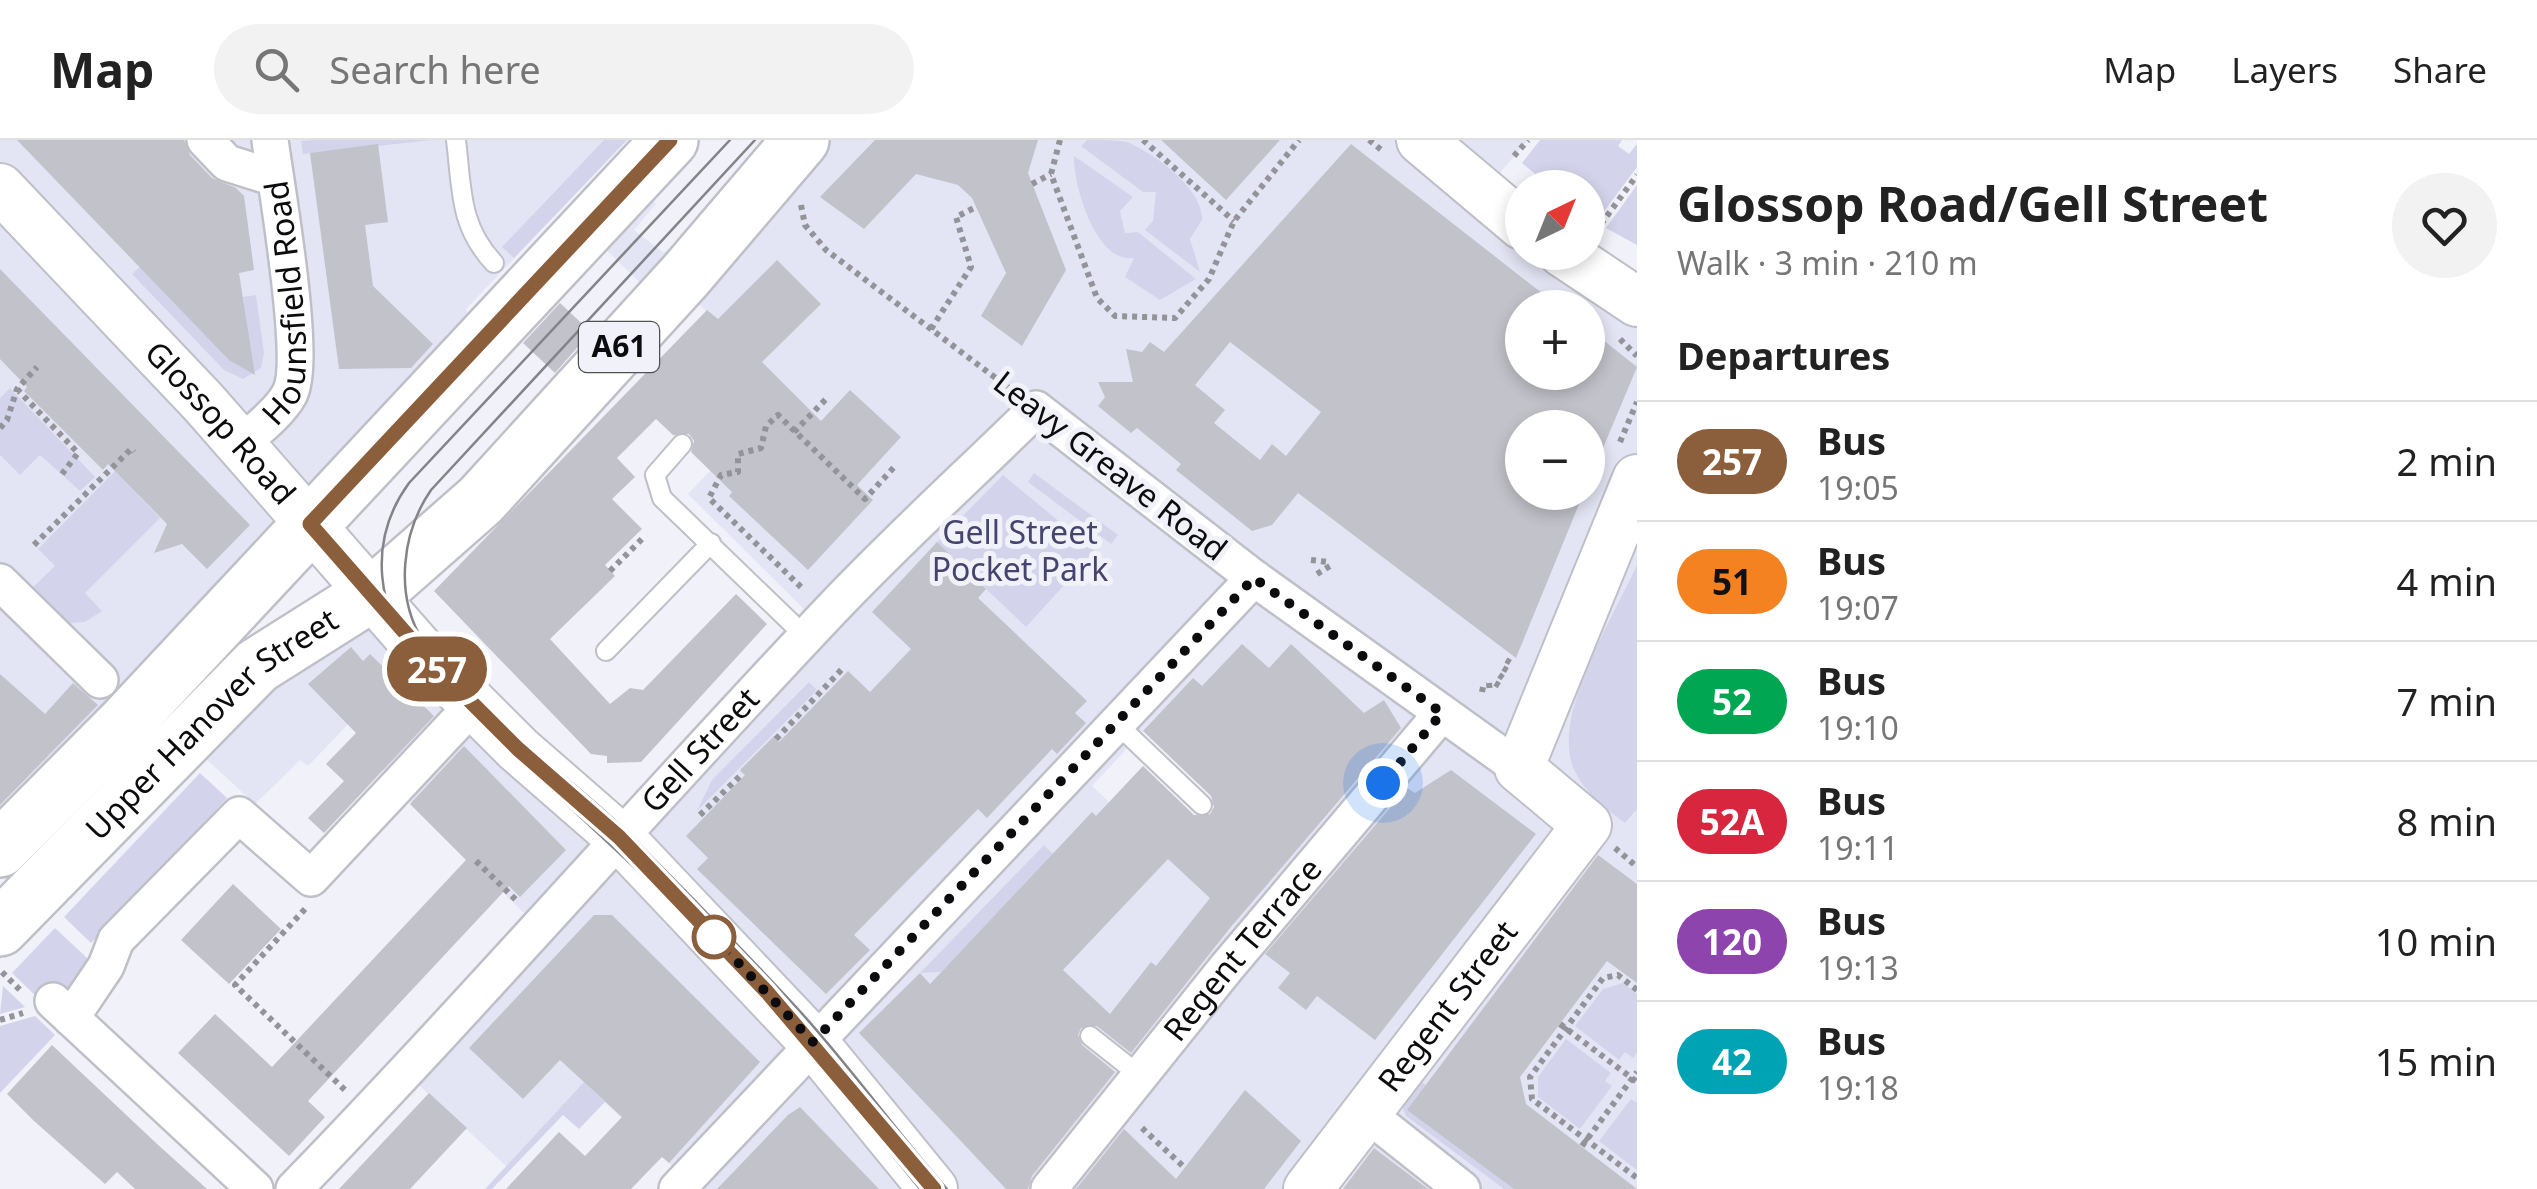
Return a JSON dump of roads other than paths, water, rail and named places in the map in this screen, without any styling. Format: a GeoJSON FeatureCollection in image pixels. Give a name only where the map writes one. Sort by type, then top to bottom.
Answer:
{"type":"FeatureCollection","features":[{"type":"Feature","properties":{"kind":"highway","name":"Upper Hanover Street"},"geometry":{"type":"LineString","coordinates":[[0,850],[670,140]]}},
{"type":"Feature","properties":{"kind":"highway","name":"Upper Hanover Street"},"geometry":{"type":"LineString","coordinates":[[0,928],[257,666],[371,595],[481,500],[686,274],[801,140]]}},
{"type":"Feature","properties":{"kind":"street"},"geometry":{"type":"LineString","coordinates":[[205,140],[227,163],[275,178]]}},
{"type":"Feature","properties":{"kind":"street","name":"Hounsfield Road"},"geometry":{"type":"LineString","coordinates":[[240,445],[291,393],[295,374],[270,140]]}},
{"type":"Feature","properties":{"kind":"street"},"geometry":{"type":"LineString","coordinates":[[1421,140],[1505,211]]}},
{"type":"Feature","properties":{"kind":"street","name":"Glossop Road"},"geometry":{"type":"LineString","coordinates":[[0,188],[240,445],[473,705],[619,837],[813,1042],[933,1188]]}},
{"type":"Feature","properties":{"kind":"street"},"geometry":{"type":"LineString","coordinates":[[1589,270],[1637,302]]}},
{"type":"Feature","properties":{"kind":"street","name":"Gell Street"},"geometry":{"type":"LineString","coordinates":[[294,1189],[806,637],[1036,409]]}},
{"type":"Feature","properties":{"kind":"street","name":"Leavy Greave Road"},"geometry":{"type":"LineString","coordinates":[[1036,409],[1254,578],[1519,768],[1588,825]]}},
{"type":"Feature","properties":{"kind":"street"},"geometry":{"type":"LineString","coordinates":[[1519,768],[1637,479]]}},
{"type":"Feature","properties":{"kind":"street"},"geometry":{"type":"LineString","coordinates":[[677,1189],[1254,578]]}},
{"type":"Feature","properties":{"kind":"street"},"geometry":{"type":"LineString","coordinates":[[0,582],[100,680]]}},
{"type":"Feature","properties":{"kind":"street"},"geometry":{"type":"LineString","coordinates":[[255,1189],[62,1010],[106,966],[116,940],[240,815],[311,878],[473,705]]}},
{"type":"Feature","properties":{"kind":"street","name":"Regent Terrace"},"geometry":{"type":"LineString","coordinates":[[1049,1189],[1138,1074],[1442,713]]}},
{"type":"Feature","properties":{"kind":"street","name":"Regent Street"},"geometry":{"type":"LineString","coordinates":[[1308,1189],[1588,825]]}},
{"type":"Feature","properties":{"kind":"street"},"geometry":{"type":"LineString","coordinates":[[1366,1112],[1454,1187]]}},
{"type":"Feature","properties":{"kind":"lane"},"geometry":{"type":"LineString","coordinates":[[456,140],[466,220],[474,242],[494,263]]}},
{"type":"Feature","properties":{"kind":"lane"},"geometry":{"type":"LineString","coordinates":[[682,444],[655,475],[662,498],[806,637]]}},
{"type":"Feature","properties":{"kind":"lane"},"geometry":{"type":"LineString","coordinates":[[606,651],[712,543]]}},
{"type":"Feature","properties":{"kind":"lane"},"geometry":{"type":"LineString","coordinates":[[1123,715],[1202,806]]}},
{"type":"Feature","properties":{"kind":"lane"},"geometry":{"type":"LineString","coordinates":[[1090,1036],[1138,1074]]}},
{"type":"Feature","properties":{"kind":"tram line"},"geometry":{"type":"LineString","coordinates":[[730,140],[409,483],[395,506],[382,553],[386,600],[405,646],[420,667],[663,894],[806,1048],[920,1189]]}},
{"type":"Feature","properties":{"kind":"tram line"},"geometry":{"type":"LineString","coordinates":[[755,140],[431,490],[408,544],[408,604],[423,641],[443,667],[493,717],[604,810],[713,920],[817,1030],[947,1189]]}},
{"type":"Feature","properties":{"kind":"park label","name":"Gell Street Pocket Park"},"geometry":{"type":"Point","coordinates":[1020,552]}}]}
